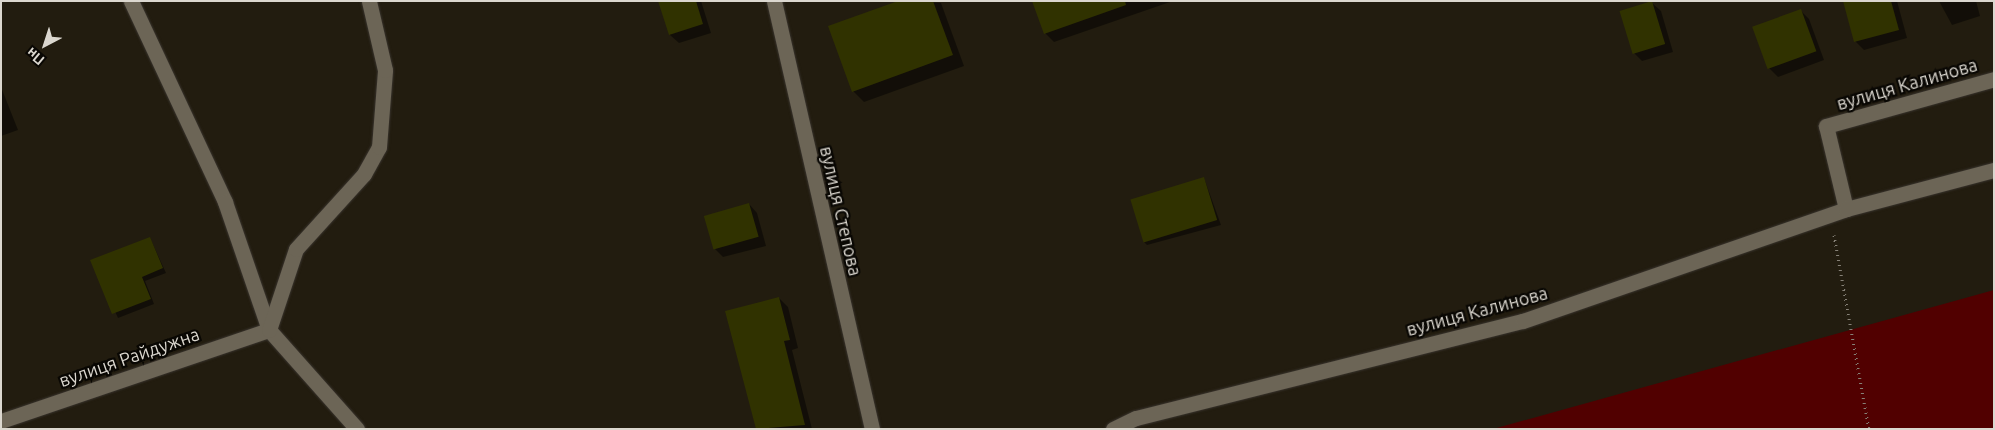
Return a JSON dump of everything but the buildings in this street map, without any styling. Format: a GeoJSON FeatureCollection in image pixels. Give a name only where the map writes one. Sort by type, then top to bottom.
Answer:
{"type":"FeatureCollection","features":[{"type":"Feature","properties":{"kind":"street"},"geometry":{"type":"LineString","coordinates":[[131,1],[225,202],[269,330],[357,429]]}},
{"type":"Feature","properties":{"kind":"street"},"geometry":{"type":"LineString","coordinates":[[269,330],[296,248],[364,174],[379,147],[385,70],[369,1]]}},
{"type":"Feature","properties":{"kind":"street","name":"вулиця Степова"},"geometry":{"type":"LineString","coordinates":[[778,2],[872,429]]}},
{"type":"Feature","properties":{"kind":"street","name":"вулиця Калинова"},"geometry":{"type":"LineString","coordinates":[[1846,209],[1826,126],[1994,79]]}},
{"type":"Feature","properties":{"kind":"street","name":"вулиця Калинова"},"geometry":{"type":"LineString","coordinates":[[1113,429],[1136,418],[1523,321],[1846,209],[1994,170]]}},
{"type":"Feature","properties":{"kind":"street","name":"вулиця Райдужна"},"geometry":{"type":"LineString","coordinates":[[1,420],[269,330]]}},
{"type":"Feature","properties":{"kind":"path"},"geometry":{"type":"LineString","coordinates":[[1826,216],[1841,251],[1869,429]]}},
{"type":"Feature","properties":{"kind":"shaded area"},"geometry":{"type":"Polygon","coordinates":[[[1994,290],[1994,429],[1493,429],[1994,290]]]}}]}
